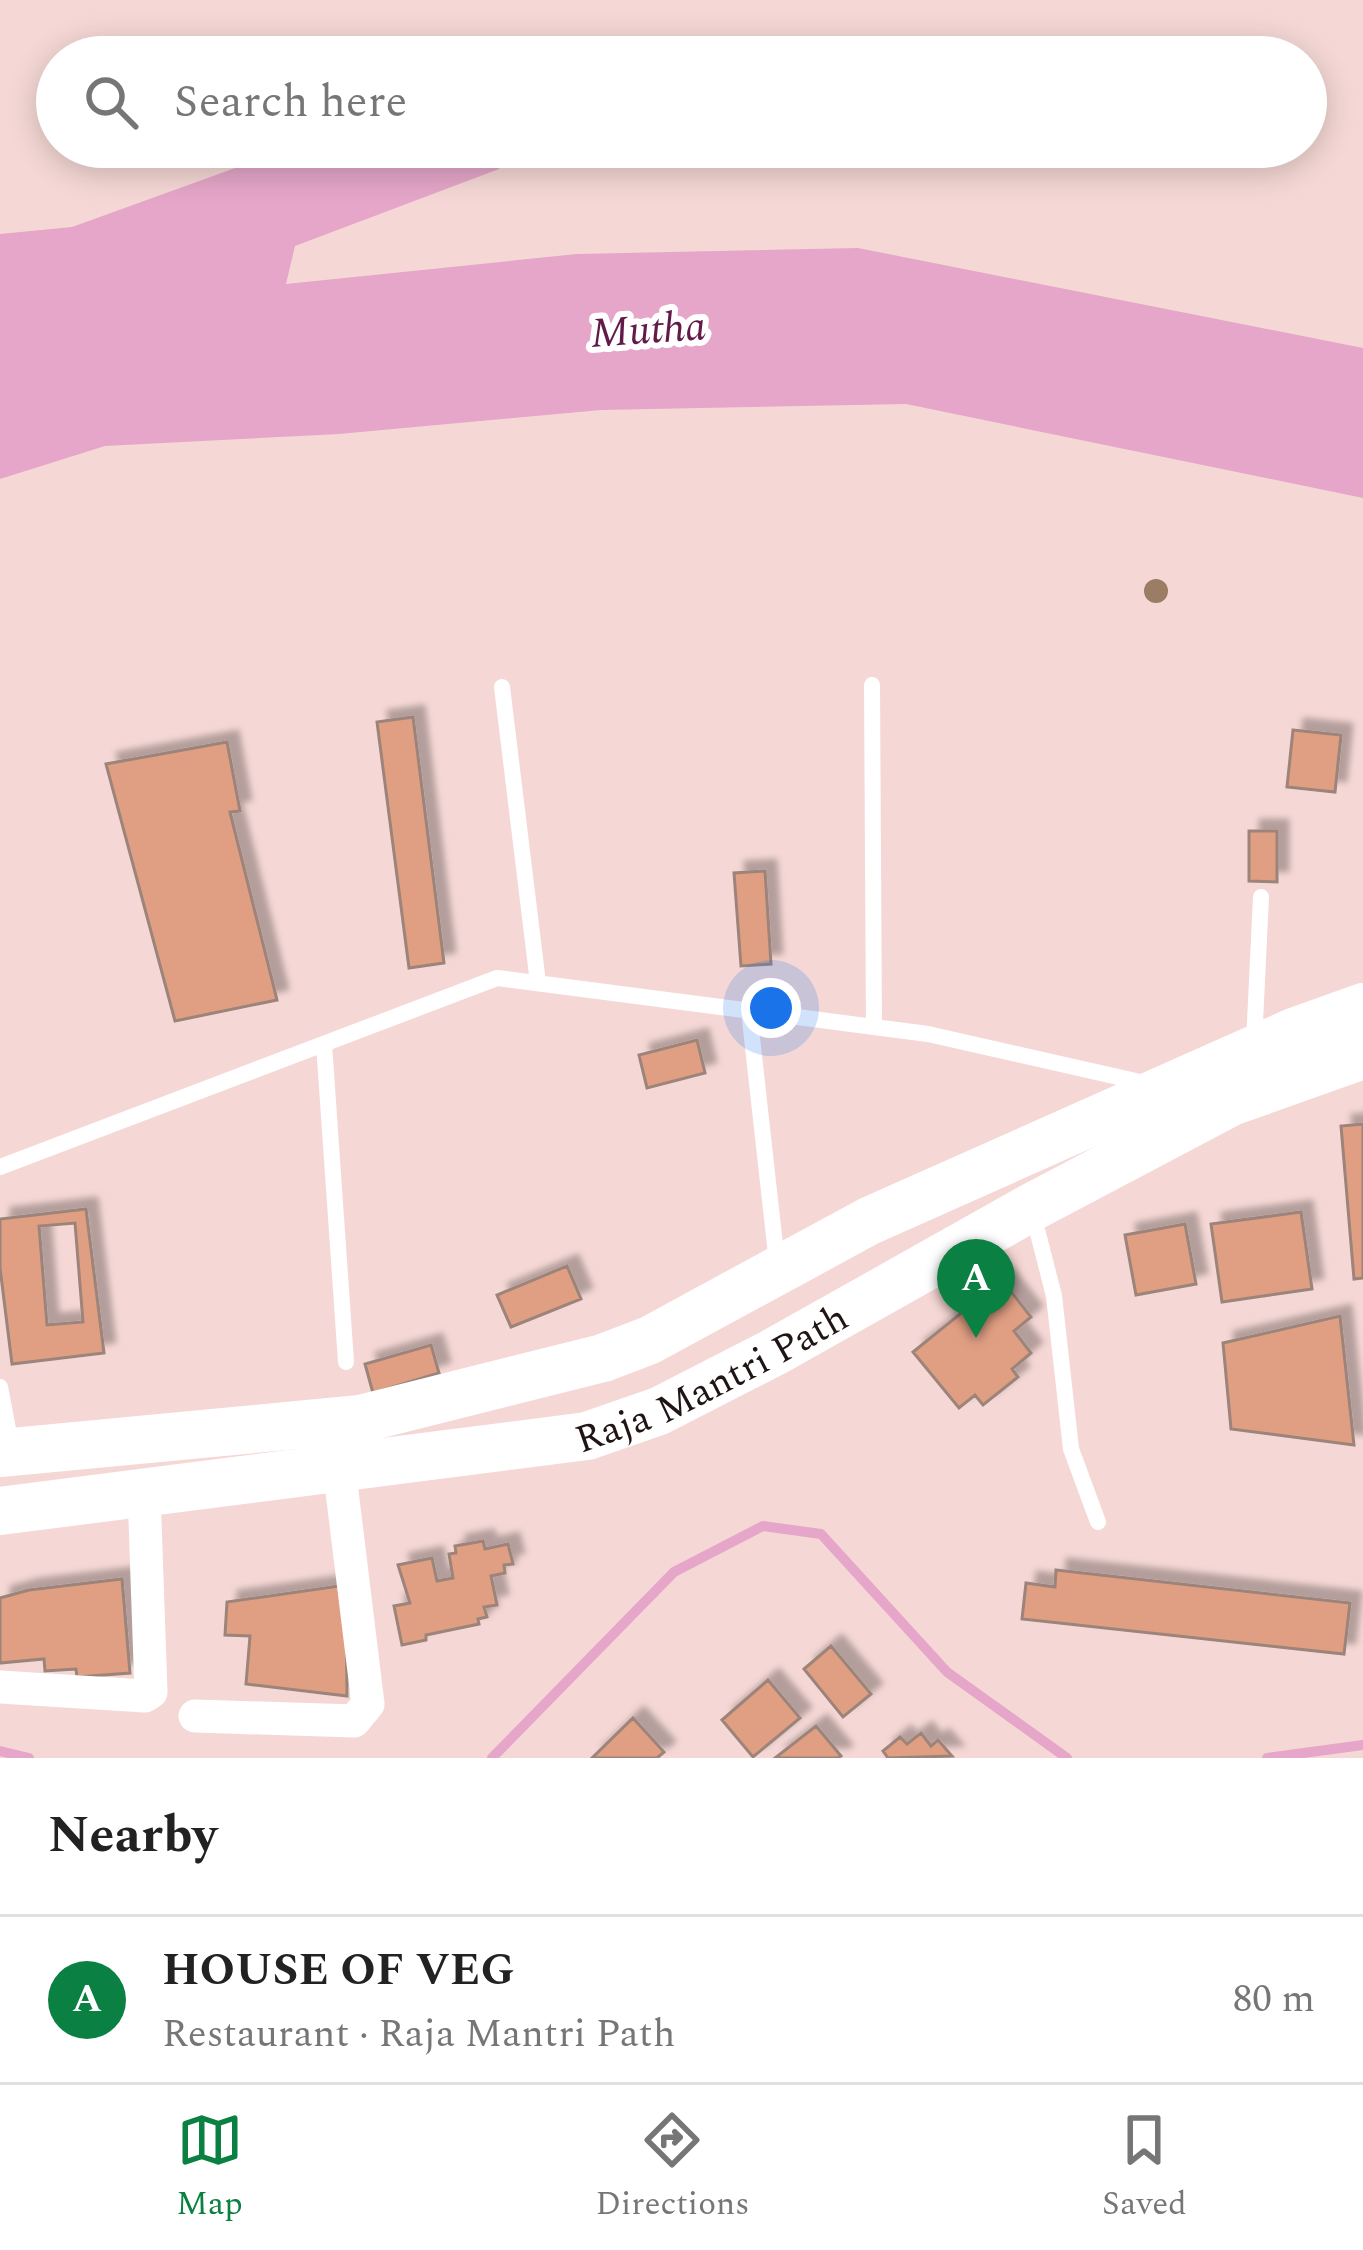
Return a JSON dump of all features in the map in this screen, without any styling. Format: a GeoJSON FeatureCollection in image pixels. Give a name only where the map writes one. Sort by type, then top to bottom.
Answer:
{"type":"FeatureCollection","features":[{"type":"Feature","properties":{"kind":"main road","name":"Raja Mantri Path"},"geometry":{"type":"LineString","coordinates":[[6,1452],[360,1419],[603,1358],[650,1340],[868,1220],[1254,1050],[1348,1036]]}},
{"type":"Feature","properties":{"kind":"main road","name":"Raja Mantri Path"},"geometry":{"type":"LineString","coordinates":[[0,1511],[587,1436],[659,1411],[1348,1036]]}},
{"type":"Feature","properties":{"kind":"street"},"geometry":{"type":"LineString","coordinates":[[195,1716],[354,1721],[362,1715],[368,1704],[340,1467]]}},
{"type":"Feature","properties":{"kind":"street"},"geometry":{"type":"LineString","coordinates":[[0,1687],[146,1696],[152,1692],[143,1492]]}},
{"type":"Feature","properties":{"kind":"lane"},"geometry":{"type":"LineString","coordinates":[[872,685],[874,1027]]}},
{"type":"Feature","properties":{"kind":"lane"},"geometry":{"type":"LineString","coordinates":[[502,687],[538,983]]}},
{"type":"Feature","properties":{"kind":"lane"},"geometry":{"type":"LineString","coordinates":[[1254,1050],[1262,897]]}},
{"type":"Feature","properties":{"kind":"lane"},"geometry":{"type":"LineString","coordinates":[[0,1168],[497,978],[928,1034],[1168,1088]]}},
{"type":"Feature","properties":{"kind":"lane"},"geometry":{"type":"LineString","coordinates":[[749,1011],[777,1270]]}},
{"type":"Feature","properties":{"kind":"lane"},"geometry":{"type":"LineString","coordinates":[[324,1044],[346,1362]]}},
{"type":"Feature","properties":{"kind":"lane"},"geometry":{"type":"LineString","coordinates":[[1032,1207],[1054,1297],[1071,1449],[1098,1522]]}},
{"type":"Feature","properties":{"kind":"lane"},"geometry":{"type":"LineString","coordinates":[[0,1388],[6,1452]]}},
{"type":"Feature","properties":{"kind":"water","name":"Mutha"},"geometry":{"type":"Polygon","coordinates":[[[235,168],[499,168],[295,246],[286,284],[577,254],[858,248],[1363,348],[1363,498],[906,404],[601,410],[339,434],[105,446],[0,479],[0,234],[72,227],[235,168]]]}},
{"type":"Feature","properties":{"kind":"building"},"geometry":{"type":"Polygon","coordinates":[[[413,717],[444,963],[409,968],[377,722],[413,717]]]}},
{"type":"Feature","properties":{"kind":"building"},"geometry":{"type":"Polygon","coordinates":[[[1293,730],[1341,735],[1335,792],[1287,787],[1293,730]]]}},
{"type":"Feature","properties":{"kind":"building"},"geometry":{"type":"Polygon","coordinates":[[[227,742],[240,811],[230,812],[277,1000],[175,1021],[106,764],[227,742]]]}},
{"type":"Feature","properties":{"kind":"building"},"geometry":{"type":"Polygon","coordinates":[[[1249,831],[1277,831],[1277,882],[1249,881],[1249,831]]]}},
{"type":"Feature","properties":{"kind":"building"},"geometry":{"type":"Polygon","coordinates":[[[765,871],[771,964],[741,966],[734,873],[765,871]]]}},
{"type":"Feature","properties":{"kind":"building"},"geometry":{"type":"Polygon","coordinates":[[[697,1040],[705,1073],[647,1088],[639,1055],[697,1040]]]}},
{"type":"Feature","properties":{"kind":"building"},"geometry":{"type":"Polygon","coordinates":[[[1363,1124],[1363,1278],[1354,1279],[1341,1126],[1363,1124]]]}},
{"type":"Feature","properties":{"kind":"building"},"geometry":{"type":"Polygon","coordinates":[[[86,1209],[104,1353],[12,1364],[0,1268],[0,1219],[86,1209]],[[75,1223],[39,1226],[47,1325],[83,1322],[75,1223]]]}},
{"type":"Feature","properties":{"kind":"building"},"geometry":{"type":"Polygon","coordinates":[[[1301,1212],[1312,1289],[1222,1302],[1211,1224],[1301,1212]]]}},
{"type":"Feature","properties":{"kind":"building"},"geometry":{"type":"Polygon","coordinates":[[[1185,1224],[1196,1284],[1136,1295],[1125,1235],[1185,1224]]]}},
{"type":"Feature","properties":{"kind":"building"},"geometry":{"type":"Polygon","coordinates":[[[567,1266],[581,1299],[511,1327],[497,1295],[567,1266]]]}},
{"type":"Feature","properties":{"kind":"building"},"geometry":{"type":"Polygon","coordinates":[[[1002,1280],[1031,1317],[1014,1331],[1031,1353],[1012,1369],[1018,1377],[983,1405],[975,1395],[959,1408],[913,1352],[1002,1280]]]}},
{"type":"Feature","properties":{"kind":"building"},"geometry":{"type":"Polygon","coordinates":[[[1340,1316],[1354,1445],[1231,1429],[1223,1343],[1340,1316]]]}},
{"type":"Feature","properties":{"kind":"building"},"geometry":{"type":"Polygon","coordinates":[[[431,1345],[439,1373],[373,1393],[365,1364],[431,1345]]]}},
{"type":"Feature","properties":{"kind":"building"},"geometry":{"type":"Polygon","coordinates":[[[483,1541],[485,1549],[508,1544],[513,1564],[504,1565],[505,1573],[491,1576],[497,1605],[484,1607],[487,1617],[478,1619],[479,1624],[402,1645],[394,1606],[410,1603],[398,1565],[432,1558],[437,1581],[453,1578],[449,1554],[456,1553],[455,1546],[483,1541]]]}},
{"type":"Feature","properties":{"kind":"building"},"geometry":{"type":"Polygon","coordinates":[[[1056,1570],[1350,1603],[1344,1654],[1022,1619],[1026,1583],[1055,1587],[1056,1570]]]}},
{"type":"Feature","properties":{"kind":"building"},"geometry":{"type":"Polygon","coordinates":[[[122,1579],[130,1673],[77,1677],[76,1669],[45,1671],[44,1659],[0,1663],[0,1598],[122,1579]]]}},
{"type":"Feature","properties":{"kind":"building"},"geometry":{"type":"Polygon","coordinates":[[[346,1585],[347,1696],[246,1684],[250,1636],[225,1635],[227,1602],[346,1585]]]}},
{"type":"Feature","properties":{"kind":"building"},"geometry":{"type":"Polygon","coordinates":[[[831,1646],[871,1694],[843,1717],[804,1669],[831,1646]]]}},
{"type":"Feature","properties":{"kind":"building"},"geometry":{"type":"Polygon","coordinates":[[[768,1680],[800,1718],[753,1757],[722,1720],[768,1680]]]}},
{"type":"Feature","properties":{"kind":"building"},"geometry":{"type":"Polygon","coordinates":[[[633,1718],[664,1752],[657,1758],[592,1758],[633,1718]]]}},
{"type":"Feature","properties":{"kind":"building"},"geometry":{"type":"Polygon","coordinates":[[[816,1726],[841,1756],[775,1758],[816,1726]]]}},
{"type":"Feature","properties":{"kind":"building"},"geometry":{"type":"Polygon","coordinates":[[[921,1733],[931,1746],[938,1740],[952,1756],[888,1758],[883,1751],[900,1737],[907,1744],[921,1733]]]}},
{"type":"Feature","properties":{"kind":"waterway"},"geometry":{"type":"LineString","coordinates":[[492,1758],[674,1572],[763,1526],[821,1534],[947,1672],[1067,1758]]}},
{"type":"Feature","properties":{"kind":"waterway"},"geometry":{"type":"LineString","coordinates":[[1267,1758],[1363,1745]]}},
{"type":"Feature","properties":{"kind":"waterway"},"geometry":{"type":"LineString","coordinates":[[0,1751],[29,1758]]}},
{"type":"Feature","properties":{"kind":"place","name":"HOUSE OF VEG"},"geometry":{"type":"Point","coordinates":[976,1338]}}]}
